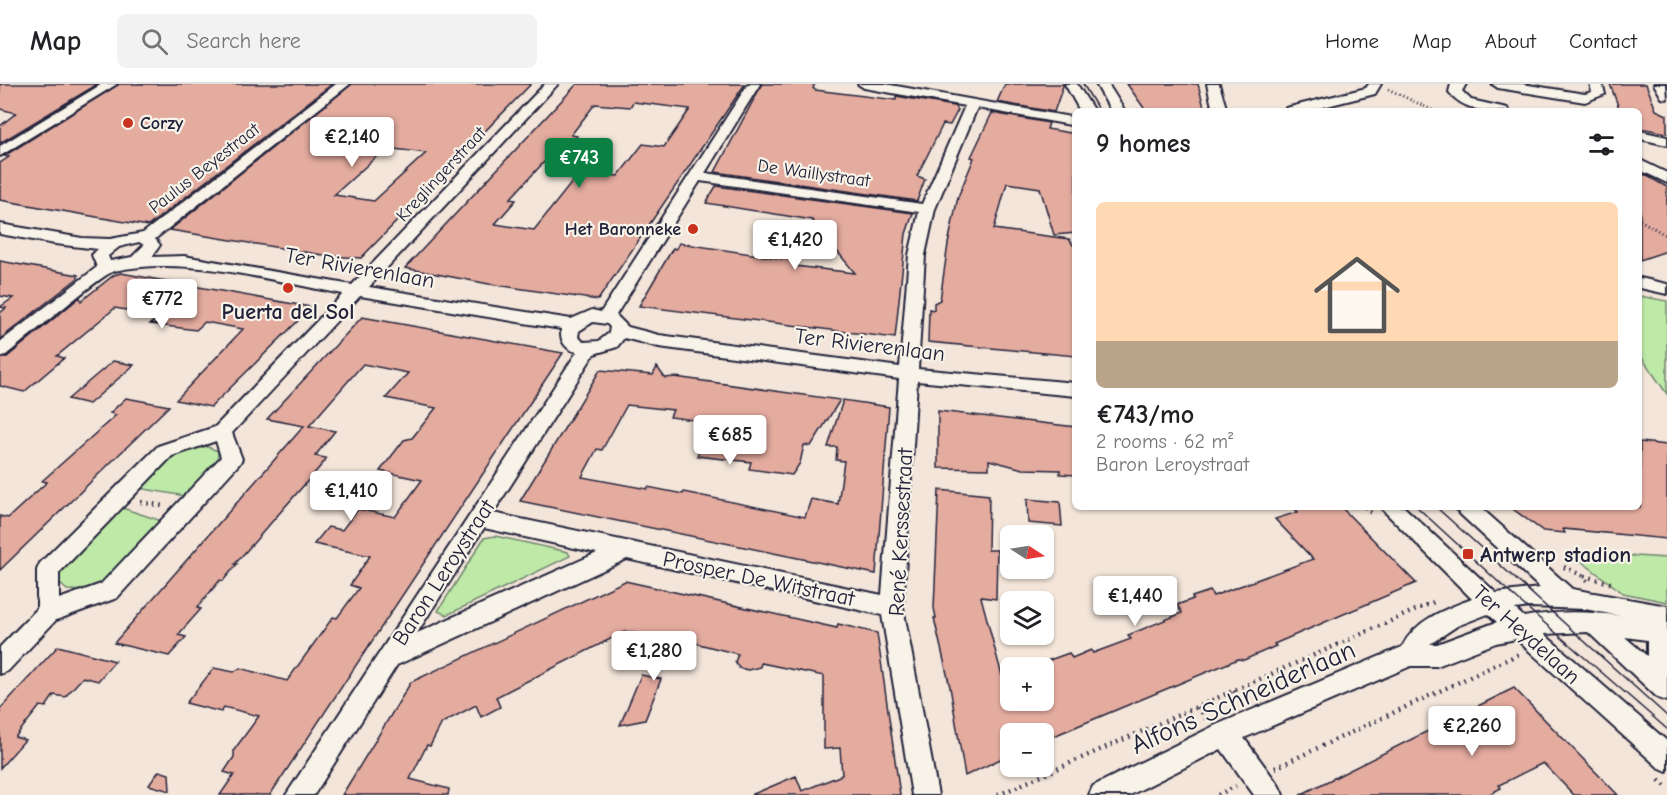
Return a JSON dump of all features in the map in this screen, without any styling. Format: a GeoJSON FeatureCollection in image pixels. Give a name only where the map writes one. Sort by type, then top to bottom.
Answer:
{"type":"FeatureCollection","features":[{"type":"Feature","properties":{"kind":"street"},"geometry":{"type":"LineString","coordinates":[[0,152],[111,84]]}},
{"type":"Feature","properties":{"kind":"street","name":"Paulus Beyestraat"},"geometry":{"type":"LineString","coordinates":[[134,262],[148,244],[344,84]]}},
{"type":"Feature","properties":{"kind":"street","name":"Kreglingerstraat"},"geometry":{"type":"LineString","coordinates":[[222,432],[552,84]]}},
{"type":"Feature","properties":{"kind":"street"},"geometry":{"type":"LineString","coordinates":[[606,317],[754,84]]}},
{"type":"Feature","properties":{"kind":"street"},"geometry":{"type":"LineString","coordinates":[[864,84],[1072,121]]}},
{"type":"Feature","properties":{"kind":"street"},"geometry":{"type":"LineString","coordinates":[[1071,84],[1084,108]]}},
{"type":"Feature","properties":{"kind":"street"},"geometry":{"type":"LineString","coordinates":[[1102,84],[1116,108]]}},
{"type":"Feature","properties":{"kind":"street"},"geometry":{"type":"LineString","coordinates":[[1213,84],[1219,108]]}},
{"type":"Feature","properties":{"kind":"street"},"geometry":{"type":"LineString","coordinates":[[1303,108],[1371,91],[1375,84]]}},
{"type":"Feature","properties":{"kind":"street"},"geometry":{"type":"LineString","coordinates":[[1460,84],[1456,86],[1455,92],[1467,103],[1489,108]]}},
{"type":"Feature","properties":{"kind":"street"},"geometry":{"type":"LineString","coordinates":[[1498,84],[1585,98],[1599,94],[1596,84]]}},
{"type":"Feature","properties":{"kind":"street"},"geometry":{"type":"LineString","coordinates":[[1660,84],[1667,95]]}},
{"type":"Feature","properties":{"kind":"street","name":"René Kerssestraat"},"geometry":{"type":"LineString","coordinates":[[925,795],[892,608],[908,374],[917,255],[927,208],[973,103]]}},
{"type":"Feature","properties":{"kind":"street"},"geometry":{"type":"LineString","coordinates":[[1025,112],[1036,110],[1072,114]]}},
{"type":"Feature","properties":{"kind":"street"},"geometry":{"type":"LineString","coordinates":[[1642,135],[1667,141]]}},
{"type":"Feature","properties":{"kind":"street"},"geometry":{"type":"LineString","coordinates":[[1642,165],[1667,179]]}},
{"type":"Feature","properties":{"kind":"street","name":"De Waillystraat"},"geometry":{"type":"LineString","coordinates":[[696,176],[927,208]]}},
{"type":"Feature","properties":{"kind":"street"},"geometry":{"type":"LineString","coordinates":[[0,229],[60,240],[113,244],[135,238],[148,244]]}},
{"type":"Feature","properties":{"kind":"street"},"geometry":{"type":"LineString","coordinates":[[60,240],[104,261]]}},
{"type":"Feature","properties":{"kind":"street"},"geometry":{"type":"LineString","coordinates":[[0,351],[104,261],[113,244]]}},
{"type":"Feature","properties":{"kind":"street","name":"Ter Rivierenlaan"},"geometry":{"type":"LineString","coordinates":[[148,244],[184,261]]}},
{"type":"Feature","properties":{"kind":"street","name":"Ter Rivierenlaan"},"geometry":{"type":"LineString","coordinates":[[104,261],[184,261],[571,329]]}},
{"type":"Feature","properties":{"kind":"street"},"geometry":{"type":"LineString","coordinates":[[1642,283],[1667,289]]}},
{"type":"Feature","properties":{"kind":"street"},"geometry":{"type":"LineString","coordinates":[[606,317],[616,322],[616,336],[601,347],[588,349],[573,344],[571,329],[585,318],[606,317]]}},
{"type":"Feature","properties":{"kind":"street","name":"Ter Rivierenlaan"},"geometry":{"type":"LineString","coordinates":[[616,336],[908,374],[1072,390]]}},
{"type":"Feature","properties":{"kind":"street","name":"Baron Leroystraat"},"geometry":{"type":"LineString","coordinates":[[299,795],[588,349]]}},
{"type":"Feature","properties":{"kind":"street"},"geometry":{"type":"LineString","coordinates":[[0,663],[48,613],[109,591],[232,459],[222,432],[165,451],[118,497],[48,570],[48,613]]}},
{"type":"Feature","properties":{"kind":"street","name":"Ter Heydelaan"},"geometry":{"type":"LineString","coordinates":[[1393,510],[1492,603],[1667,758]]}},
{"type":"Feature","properties":{"kind":"street"},"geometry":{"type":"LineString","coordinates":[[1469,510],[1667,690]]}},
{"type":"Feature","properties":{"kind":"street","name":"Prosper De Witstraat"},"geometry":{"type":"LineString","coordinates":[[478,518],[892,608]]}},
{"type":"Feature","properties":{"kind":"street"},"geometry":{"type":"LineString","coordinates":[[387,658],[627,549]]}},
{"type":"Feature","properties":{"kind":"street"},"geometry":{"type":"LineString","coordinates":[[1410,655],[1416,640],[1426,632],[1470,609],[1492,603],[1533,597],[1565,597],[1598,600],[1667,616]]}},
{"type":"Feature","properties":{"kind":"street","name":"Alfons Schneiderlaan"},"geometry":{"type":"LineString","coordinates":[[1102,795],[1225,734],[1410,655],[1437,655],[1520,627],[1553,622],[1592,622],[1667,633]]}},
{"type":"Feature","properties":{"kind":"street","name":"Alfons Schneiderlaan"},"geometry":{"type":"LineString","coordinates":[[1667,633],[1659,640],[1658,653],[1667,682]]}},
{"type":"Feature","properties":{"kind":"street"},"geometry":{"type":"LineString","coordinates":[[1225,734],[1263,786]]}},
{"type":"Feature","properties":{"kind":"path"},"geometry":{"type":"LineString","coordinates":[[1375,84],[1402,94],[1428,108]]}},
{"type":"Feature","properties":{"kind":"path"},"geometry":{"type":"LineString","coordinates":[[1642,221],[1667,236]]}},
{"type":"Feature","properties":{"kind":"path"},"geometry":{"type":"LineString","coordinates":[[118,497],[184,510]]}},
{"type":"Feature","properties":{"kind":"path"},"geometry":{"type":"LineString","coordinates":[[998,795],[1442,598]]}},
{"type":"Feature","properties":{"kind":"path"},"geometry":{"type":"LineString","coordinates":[[1218,795],[1263,786],[1519,654]]}},
{"type":"Feature","properties":{"kind":"green space"},"geometry":{"type":"Polygon","coordinates":[[[1642,296],[1667,301],[1667,394],[1642,358],[1642,296]]]}},
{"type":"Feature","properties":{"kind":"green space"},"geometry":{"type":"Polygon","coordinates":[[[205,446],[218,451],[217,468],[191,497],[138,488],[167,458],[182,450],[205,446]]]}},
{"type":"Feature","properties":{"kind":"green space"},"geometry":{"type":"Polygon","coordinates":[[[119,507],[168,523],[115,578],[89,591],[67,590],[58,582],[63,566],[119,507]]]}},
{"type":"Feature","properties":{"kind":"green space"},"geometry":{"type":"Polygon","coordinates":[[[495,536],[568,552],[570,556],[447,615],[438,611],[484,538],[495,536]]]}},
{"type":"Feature","properties":{"kind":"green space"},"geometry":{"type":"Polygon","coordinates":[[[1569,552],[1667,558],[1667,602],[1623,593],[1569,552]]]}},
{"type":"Feature","properties":{"kind":"building"},"geometry":{"type":"Polygon","coordinates":[[[0,84],[98,84],[0,143],[0,126],[16,113],[0,109],[0,84]]]}},
{"type":"Feature","properties":{"kind":"building"},"geometry":{"type":"Polygon","coordinates":[[[119,84],[332,84],[148,226],[0,200],[0,163],[9,157],[4,156],[119,84]]]}},
{"type":"Feature","properties":{"kind":"building"},"geometry":{"type":"Polygon","coordinates":[[[352,84],[531,84],[361,258],[329,256],[170,230],[352,84]],[[386,148],[334,195],[374,201],[426,153],[386,148]]]}},
{"type":"Feature","properties":{"kind":"building"},"geometry":{"type":"Polygon","coordinates":[[[577,84],[745,84],[598,300],[489,284],[405,268],[577,84]],[[633,102],[630,107],[595,104],[571,135],[577,136],[554,163],[544,162],[510,199],[516,200],[495,224],[534,230],[581,171],[618,176],[643,144],[664,147],[690,109],[633,102]]]}},
{"type":"Feature","properties":{"kind":"building"},"geometry":{"type":"Polygon","coordinates":[[[762,84],[815,84],[813,88],[815,90],[896,100],[896,96],[954,106],[958,110],[950,125],[943,124],[917,176],[925,179],[917,201],[715,172],[762,84]]]}},
{"type":"Feature","properties":{"kind":"building"},"geometry":{"type":"Polygon","coordinates":[[[1005,84],[1063,84],[1063,86],[1054,112],[997,102],[1005,84]]]}},
{"type":"Feature","properties":{"kind":"building"},"geometry":{"type":"Polygon","coordinates":[[[1127,84],[1198,84],[1204,108],[1144,108],[1127,84]]]}},
{"type":"Feature","properties":{"kind":"building"},"geometry":{"type":"Polygon","coordinates":[[[1610,84],[1646,84],[1656,110],[1667,115],[1667,133],[1642,128],[1642,108],[1619,108],[1610,84]]]}},
{"type":"Feature","properties":{"kind":"building"},"geometry":{"type":"Polygon","coordinates":[[[992,113],[1049,123],[1047,129],[1072,133],[1072,233],[1054,235],[1040,188],[1007,183],[994,229],[1069,239],[1072,243],[1072,356],[928,342],[929,309],[934,310],[934,303],[940,300],[958,197],[974,158],[971,157],[992,113]]]}},
{"type":"Feature","properties":{"kind":"building"},"geometry":{"type":"Polygon","coordinates":[[[1642,173],[1667,187],[1667,251],[1642,259],[1642,173]]]}},
{"type":"Feature","properties":{"kind":"building"},"geometry":{"type":"Polygon","coordinates":[[[716,186],[913,213],[906,234],[895,338],[639,306],[673,248],[676,249],[679,243],[797,261],[795,266],[855,273],[827,239],[826,231],[819,229],[812,220],[706,203],[716,186]]]}},
{"type":"Feature","properties":{"kind":"building"},"geometry":{"type":"Polygon","coordinates":[[[0,261],[78,275],[78,278],[0,339],[0,313],[6,308],[0,307],[13,298],[0,296],[0,261]]]}},
{"type":"Feature","properties":{"kind":"building"},"geometry":{"type":"Polygon","coordinates":[[[121,273],[310,307],[310,309],[211,407],[176,400],[243,329],[205,322],[196,330],[150,324],[160,316],[115,308],[57,356],[64,358],[24,392],[0,386],[0,359],[7,357],[80,297],[81,301],[114,275],[121,273]]]}},
{"type":"Feature","properties":{"kind":"building"},"geometry":{"type":"Polygon","coordinates":[[[362,317],[563,353],[270,795],[220,795],[234,775],[224,772],[234,757],[234,750],[259,716],[224,707],[221,712],[186,703],[214,668],[234,672],[240,668],[287,681],[333,617],[337,618],[359,588],[350,585],[370,556],[314,544],[328,527],[342,530],[358,509],[395,517],[422,480],[380,471],[404,440],[412,438],[436,408],[386,398],[408,373],[363,364],[309,426],[335,431],[315,456],[326,458],[325,461],[235,564],[237,564],[223,581],[220,580],[197,608],[201,609],[178,635],[186,637],[169,656],[114,643],[304,426],[267,419],[362,317]]]}},
{"type":"Feature","properties":{"kind":"building"},"geometry":{"type":"Polygon","coordinates":[[[113,361],[134,365],[89,404],[68,399],[113,361]]]}},
{"type":"Feature","properties":{"kind":"building"},"geometry":{"type":"Polygon","coordinates":[[[657,367],[665,378],[675,377],[840,400],[811,446],[804,445],[800,463],[792,475],[749,469],[751,462],[697,456],[709,422],[670,417],[673,410],[627,405],[602,450],[597,449],[582,477],[647,489],[648,487],[683,494],[684,492],[805,517],[811,499],[838,504],[844,461],[836,460],[837,447],[828,447],[843,400],[889,407],[876,574],[520,501],[600,370],[653,375],[657,367]]]}},
{"type":"Feature","properties":{"kind":"building"},"geometry":{"type":"Polygon","coordinates":[[[126,398],[169,406],[0,570],[0,516],[8,518],[47,482],[42,481],[116,415],[110,413],[126,398]]]}},
{"type":"Feature","properties":{"kind":"building"},"geometry":{"type":"Polygon","coordinates":[[[938,411],[1072,427],[1072,475],[1060,474],[1060,470],[1023,469],[989,460],[989,469],[938,468],[938,411]]]}},
{"type":"Feature","properties":{"kind":"building"},"geometry":{"type":"Polygon","coordinates":[[[1642,442],[1667,445],[1667,539],[1563,529],[1565,533],[1543,531],[1514,510],[1642,510],[1642,442]]]}},
{"type":"Feature","properties":{"kind":"building"},"geometry":{"type":"Polygon","coordinates":[[[939,490],[989,495],[988,550],[997,550],[996,599],[981,597],[1000,668],[1000,711],[1054,711],[1054,658],[1069,653],[1072,658],[1091,650],[1093,653],[1131,639],[1128,635],[1182,613],[1177,605],[1193,599],[1192,597],[1210,591],[1213,596],[1313,559],[1275,519],[1298,512],[1296,510],[1344,510],[1416,583],[1274,644],[1276,646],[1244,660],[1238,659],[1054,736],[1054,723],[1000,723],[1000,759],[965,776],[950,687],[934,618],[936,618],[934,608],[939,490]]]}},
{"type":"Feature","properties":{"kind":"building"},"geometry":{"type":"Polygon","coordinates":[[[1027,499],[1060,502],[1062,526],[1028,523],[1027,499]]]}},
{"type":"Feature","properties":{"kind":"building"},"geometry":{"type":"Polygon","coordinates":[[[625,581],[837,628],[838,624],[877,633],[900,795],[751,795],[796,776],[802,791],[842,775],[840,748],[824,749],[824,676],[761,663],[760,667],[748,670],[739,668],[735,662],[738,654],[679,639],[677,644],[626,631],[496,697],[500,707],[481,717],[476,705],[442,723],[430,746],[427,745],[410,779],[449,789],[448,795],[342,795],[411,682],[625,581]]]}},
{"type":"Feature","properties":{"kind":"building"},"geometry":{"type":"Polygon","coordinates":[[[58,646],[115,661],[98,681],[83,677],[65,697],[54,695],[46,707],[40,706],[15,737],[25,740],[0,768],[0,709],[58,646]]]}},
{"type":"Feature","properties":{"kind":"building"},"geometry":{"type":"Polygon","coordinates":[[[641,675],[661,679],[645,720],[620,725],[641,675]]]}},
{"type":"Feature","properties":{"kind":"building"},"geometry":{"type":"Polygon","coordinates":[[[1514,688],[1618,795],[1574,795],[1543,763],[1499,785],[1501,788],[1488,795],[1300,795],[1514,688]]]}},
{"type":"Feature","properties":{"kind":"building"},"geometry":{"type":"Polygon","coordinates":[[[159,771],[169,774],[170,791],[149,785],[159,771]]]}},
{"type":"Feature","properties":{"kind":"tram line"},"geometry":{"type":"LineString","coordinates":[[1083,84],[1097,108]]}},
{"type":"Feature","properties":{"kind":"tram line"},"geometry":{"type":"LineString","coordinates":[[1420,510],[1518,600],[1667,729]]}},
{"type":"Feature","properties":{"kind":"tram line"},"geometry":{"type":"LineString","coordinates":[[1439,510],[1667,716]]}},
{"type":"Feature","properties":{"kind":"place","name":"Corzy"},"geometry":{"type":"Point","coordinates":[128,123]}},
{"type":"Feature","properties":{"kind":"place","name":"Het Baronneke"},"geometry":{"type":"Point","coordinates":[693,229]}},
{"type":"Feature","properties":{"kind":"place","name":"Puerta del Sol"},"geometry":{"type":"Point","coordinates":[288,288]}},
{"type":"Feature","properties":{"kind":"place","name":"Antwerp stadion"},"geometry":{"type":"Point","coordinates":[1468,554]}}]}
